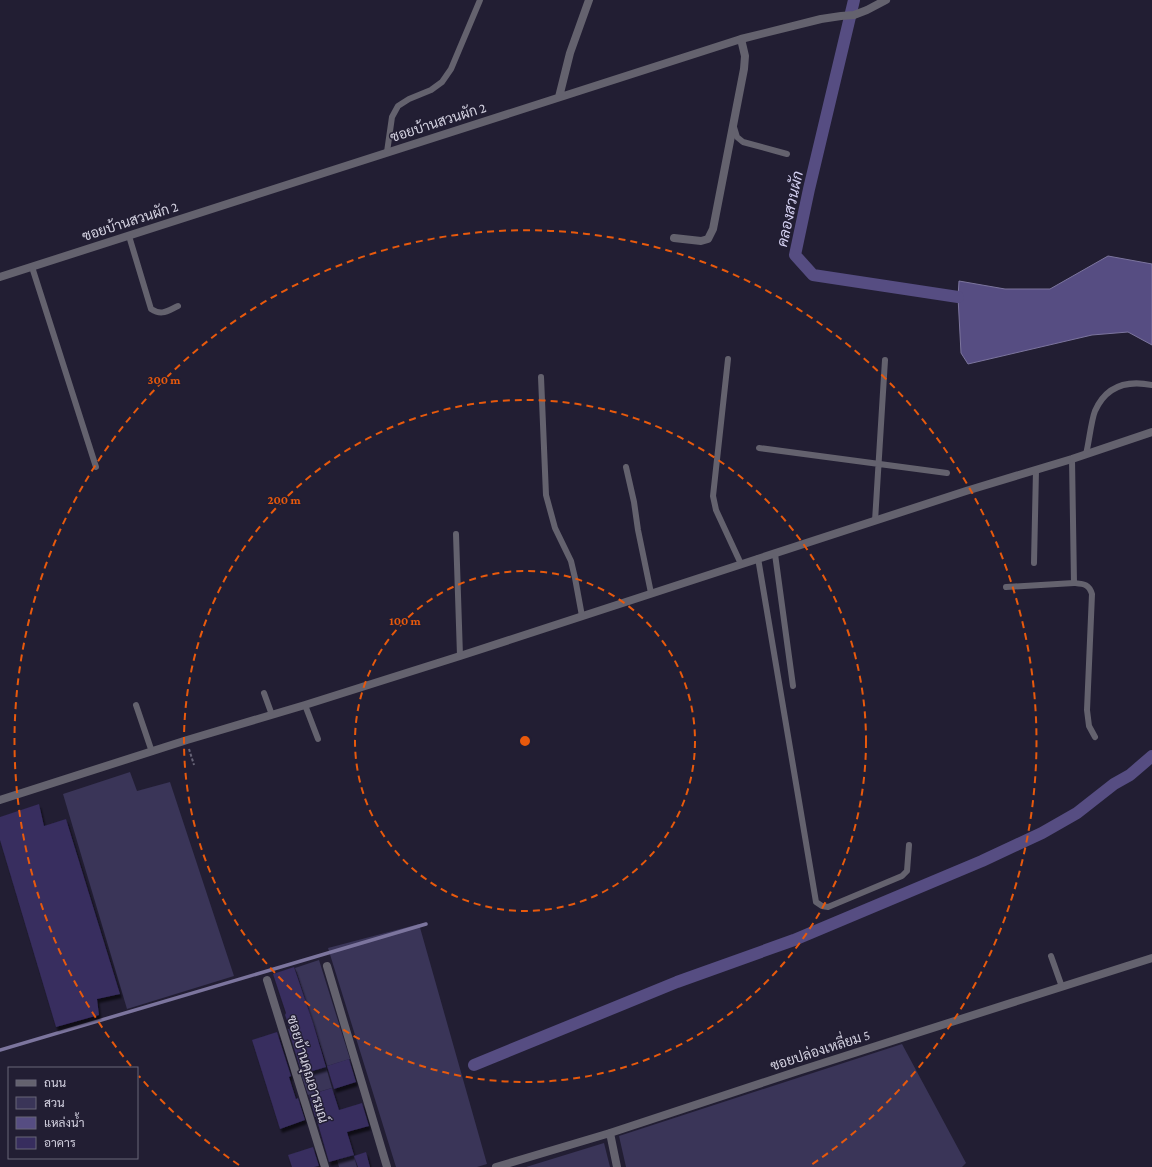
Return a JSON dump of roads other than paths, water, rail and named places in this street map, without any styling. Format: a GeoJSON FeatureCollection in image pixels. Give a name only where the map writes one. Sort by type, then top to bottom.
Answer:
{"type":"FeatureCollection","features":[{"type":"Feature","properties":{"kind":"street"},"geometry":{"type":"LineString","coordinates":[[559,97],[570,53],[588,0]]}},
{"type":"Feature","properties":{"kind":"street","name":"ซอยบ้านสวนผัก 2"},"geometry":{"type":"LineString","coordinates":[[0,277],[742,39],[821,19],[854,15],[886,0]]}},
{"type":"Feature","properties":{"kind":"street"},"geometry":{"type":"LineString","coordinates":[[674,238],[701,241],[708,239],[713,229],[744,69],[745,56],[742,39]]}},
{"type":"Feature","properties":{"kind":"street"},"geometry":{"type":"LineString","coordinates":[[0,800],[187,740],[306,705],[460,656],[758,558],[775,554],[1152,432]]}},
{"type":"Feature","properties":{"kind":"street","name":"ซอยปล่องเหลี่ยม 5"},"geometry":{"type":"LineString","coordinates":[[496,1167],[610,1133],[798,1071],[1152,958]]}},
{"type":"Feature","properties":{"kind":"street"},"geometry":{"type":"LineString","coordinates":[[327,966],[387,1167]]}},
{"type":"Feature","properties":{"kind":"street","name":"ซอยบ้านคุณอารมณ์"},"geometry":{"type":"LineString","coordinates":[[267,980],[325,1167]]}},
{"type":"Feature","properties":{"kind":"street"},"geometry":{"type":"LineString","coordinates":[[610,1133],[617,1167]]}},
{"type":"Feature","properties":{"kind":"lane"},"geometry":{"type":"LineString","coordinates":[[387,152],[392,117],[398,106],[409,99],[431,90],[442,82],[451,69],[480,0]]}},
{"type":"Feature","properties":{"kind":"lane"},"geometry":{"type":"LineString","coordinates":[[733,125],[737,138],[743,142],[787,154]]}},
{"type":"Feature","properties":{"kind":"lane"},"geometry":{"type":"LineString","coordinates":[[129,236],[151,309],[161,313],[178,306]]}},
{"type":"Feature","properties":{"kind":"lane"},"geometry":{"type":"LineString","coordinates":[[32,267],[96,467]]}},
{"type":"Feature","properties":{"kind":"lane"},"geometry":{"type":"LineString","coordinates":[[728,359],[713,496],[716,510],[741,564]]}},
{"type":"Feature","properties":{"kind":"lane"},"geometry":{"type":"LineString","coordinates":[[875,521],[885,360]]}},
{"type":"Feature","properties":{"kind":"lane"},"geometry":{"type":"LineString","coordinates":[[542,377],[546,495],[555,528],[571,561],[582,616]]}},
{"type":"Feature","properties":{"kind":"lane"},"geometry":{"type":"LineString","coordinates":[[1086,454],[1095,411],[1106,393],[1125,384],[1142,383],[1152,385]]}},
{"type":"Feature","properties":{"kind":"lane"},"geometry":{"type":"LineString","coordinates":[[759,448],[947,474]]}},
{"type":"Feature","properties":{"kind":"lane"},"geometry":{"type":"LineString","coordinates":[[1072,459],[1074,583]]}},
{"type":"Feature","properties":{"kind":"lane"},"geometry":{"type":"LineString","coordinates":[[626,467],[633,495],[638,530],[651,593]]}},
{"type":"Feature","properties":{"kind":"lane"},"geometry":{"type":"LineString","coordinates":[[1034,563],[1036,470]]}},
{"type":"Feature","properties":{"kind":"lane"},"geometry":{"type":"LineString","coordinates":[[456,534],[460,656]]}},
{"type":"Feature","properties":{"kind":"lane"},"geometry":{"type":"LineString","coordinates":[[775,554],[793,686]]}},
{"type":"Feature","properties":{"kind":"lane"},"geometry":{"type":"LineString","coordinates":[[758,558],[816,902],[822,906],[828,907],[902,876],[907,871],[909,845]]}},
{"type":"Feature","properties":{"kind":"lane"},"geometry":{"type":"LineString","coordinates":[[1006,587],[1074,583],[1085,584],[1090,589],[1092,594],[1087,710],[1089,726],[1095,737]]}},
{"type":"Feature","properties":{"kind":"lane"},"geometry":{"type":"LineString","coordinates":[[264,693],[272,715]]}},
{"type":"Feature","properties":{"kind":"lane"},"geometry":{"type":"LineString","coordinates":[[136,705],[152,752]]}},
{"type":"Feature","properties":{"kind":"lane"},"geometry":{"type":"LineString","coordinates":[[306,705],[318,739]]}},
{"type":"Feature","properties":{"kind":"lane"},"geometry":{"type":"LineString","coordinates":[[1051,956],[1062,987]]}},
{"type":"Feature","properties":{"kind":"water"},"geometry":{"type":"Polygon","coordinates":[[[1108,256],[1152,264],[1152,345],[1128,332],[1092,335],[968,364],[961,353],[958,297],[959,281],[1005,289],[1050,289],[1108,256]]]}},
{"type":"Feature","properties":{"kind":"waterway","name":"คลองสวนผัก"},"geometry":{"type":"LineString","coordinates":[[854,0],[809,189],[795,255],[813,275],[958,297]]}},
{"type":"Feature","properties":{"kind":"waterway"},"geometry":{"type":"LineString","coordinates":[[474,1065],[677,982],[794,940],[982,861],[1042,833],[1077,813],[1114,784],[1130,775],[1152,756]]}},
{"type":"Feature","properties":{"kind":"waterway"},"geometry":{"type":"LineString","coordinates":[[0,1050],[426,924]]}}]}
